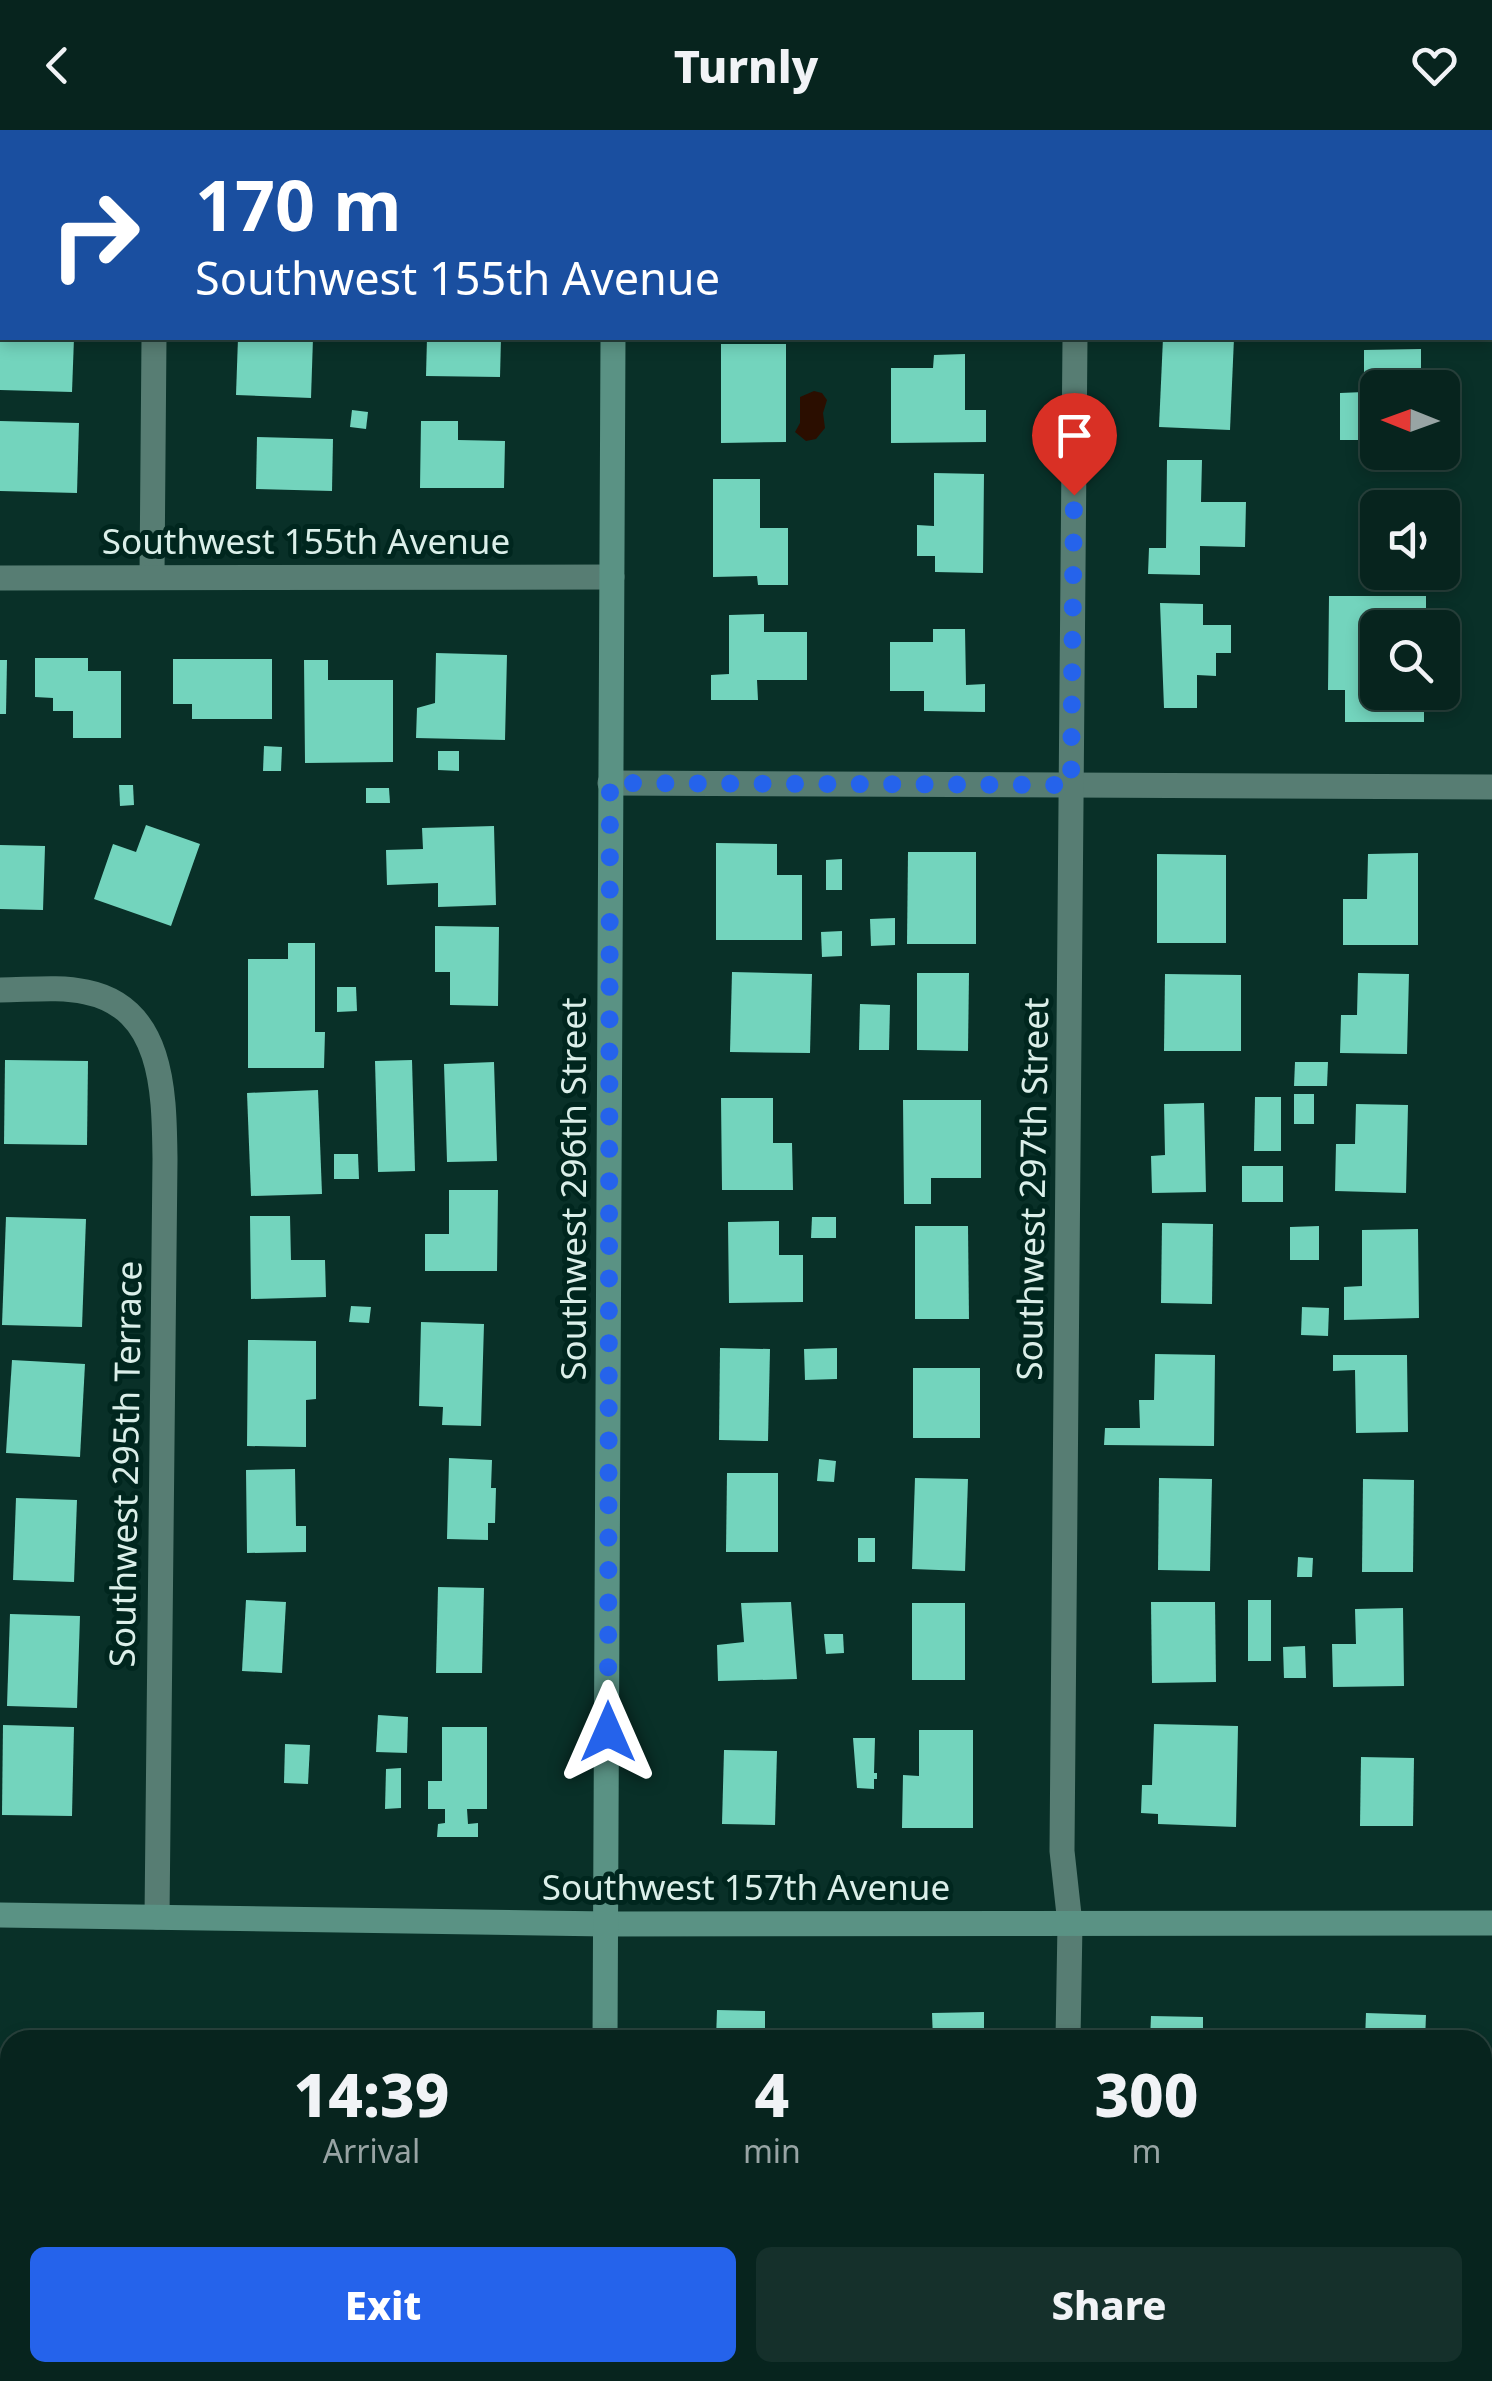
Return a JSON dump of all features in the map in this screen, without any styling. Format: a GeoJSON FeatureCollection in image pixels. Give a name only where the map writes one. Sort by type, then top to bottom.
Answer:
{"type":"FeatureCollection","features":[{"type":"Feature","properties":{"kind":"street"},"geometry":{"type":"LineString","coordinates":[[152,576],[154,340]]}},
{"type":"Feature","properties":{"kind":"street","name":"Southwest 296th Street"},"geometry":{"type":"LineString","coordinates":[[605,2030],[614,340]]}},
{"type":"Feature","properties":{"kind":"street","name":"Southwest 297th Street"},"geometry":{"type":"LineString","coordinates":[[1068,2030],[1070,1924],[1062,1832],[1075,340]]}},
{"type":"Feature","properties":{"kind":"street","name":"Southwest 155th Avenue"},"geometry":{"type":"LineString","coordinates":[[0,578],[612,577]]}},
{"type":"Feature","properties":{"kind":"street"},"geometry":{"type":"LineString","coordinates":[[610,783],[1492,787]]}},
{"type":"Feature","properties":{"kind":"street","name":"Southwest 295th Terrace"},"geometry":{"type":"LineString","coordinates":[[0,990],[92,993],[120,1006],[135,1018],[154,1051],[162,1085],[157,1917]]}},
{"type":"Feature","properties":{"kind":"street","name":"Southwest 157th Avenue"},"geometry":{"type":"LineString","coordinates":[[0,1915],[607,1924],[1492,1923]]}},
{"type":"Feature","properties":{"kind":"shaded area"},"geometry":{"type":"Polygon","coordinates":[[[814,391],[827,400],[823,413],[825,428],[816,439],[806,441],[795,432],[800,423],[800,397],[814,391]]]}},
{"type":"Feature","properties":{"kind":"building"},"geometry":{"type":"Polygon","coordinates":[[[0,340],[74,340],[72,392],[0,390],[0,340]]]}},
{"type":"Feature","properties":{"kind":"building"},"geometry":{"type":"Polygon","coordinates":[[[238,340],[313,340],[311,398],[236,395],[238,340]]]}},
{"type":"Feature","properties":{"kind":"building"},"geometry":{"type":"Polygon","coordinates":[[[427,340],[501,340],[500,377],[426,376],[427,340]]]}},
{"type":"Feature","properties":{"kind":"building"},"geometry":{"type":"Polygon","coordinates":[[[1163,340],[1234,340],[1230,430],[1159,427],[1163,340]]]}},
{"type":"Feature","properties":{"kind":"building"},"geometry":{"type":"Polygon","coordinates":[[[721,344],[786,344],[786,442],[721,443],[721,344]]]}},
{"type":"Feature","properties":{"kind":"building"},"geometry":{"type":"Polygon","coordinates":[[[1421,349],[1421,370],[1364,370],[1364,350],[1421,349]]]}},
{"type":"Feature","properties":{"kind":"building"},"geometry":{"type":"Polygon","coordinates":[[[965,354],[965,410],[986,410],[986,442],[891,443],[891,368],[933,368],[934,355],[965,354]]]}},
{"type":"Feature","properties":{"kind":"building"},"geometry":{"type":"Polygon","coordinates":[[[1360,392],[1360,440],[1340,440],[1340,393],[1360,392]]]}},
{"type":"Feature","properties":{"kind":"building"},"geometry":{"type":"Polygon","coordinates":[[[352,410],[368,412],[366,429],[350,427],[352,410]]]}},
{"type":"Feature","properties":{"kind":"building"},"geometry":{"type":"Polygon","coordinates":[[[0,421],[79,423],[77,493],[0,491],[0,421]]]}},
{"type":"Feature","properties":{"kind":"building"},"geometry":{"type":"Polygon","coordinates":[[[421,421],[458,421],[458,440],[505,441],[504,488],[420,488],[421,421]]]}},
{"type":"Feature","properties":{"kind":"building"},"geometry":{"type":"Polygon","coordinates":[[[257,437],[333,439],[332,491],[256,489],[257,437]]]}},
{"type":"Feature","properties":{"kind":"building"},"geometry":{"type":"Polygon","coordinates":[[[1167,460],[1202,460],[1201,502],[1246,502],[1245,547],[1200,546],[1200,575],[1148,574],[1149,548],[1166,548],[1167,460]]]}},
{"type":"Feature","properties":{"kind":"building"},"geometry":{"type":"Polygon","coordinates":[[[934,473],[984,474],[983,573],[935,572],[935,556],[917,556],[917,525],[934,526],[934,473]]]}},
{"type":"Feature","properties":{"kind":"building"},"geometry":{"type":"Polygon","coordinates":[[[713,479],[760,479],[760,528],[788,528],[788,585],[758,585],[757,576],[713,577],[713,479]]]}},
{"type":"Feature","properties":{"kind":"building"},"geometry":{"type":"Polygon","coordinates":[[[1329,596],[1426,596],[1426,610],[1360,610],[1360,710],[1424,710],[1424,722],[1345,722],[1345,690],[1328,690],[1329,596]]]}},
{"type":"Feature","properties":{"kind":"building"},"geometry":{"type":"Polygon","coordinates":[[[1160,603],[1203,604],[1203,625],[1231,625],[1231,653],[1216,653],[1216,676],[1197,675],[1197,708],[1164,708],[1160,603]]]}},
{"type":"Feature","properties":{"kind":"building"},"geometry":{"type":"Polygon","coordinates":[[[764,614],[764,632],[807,632],[807,680],[757,680],[758,700],[711,700],[711,675],[729,674],[729,615],[764,614]]]}},
{"type":"Feature","properties":{"kind":"building"},"geometry":{"type":"Polygon","coordinates":[[[933,629],[965,629],[966,685],[985,684],[985,712],[924,711],[924,691],[890,691],[890,642],[933,642],[933,629]]]}},
{"type":"Feature","properties":{"kind":"building"},"geometry":{"type":"Polygon","coordinates":[[[436,653],[507,655],[505,740],[416,738],[417,708],[435,703],[436,653]]]}},
{"type":"Feature","properties":{"kind":"building"},"geometry":{"type":"Polygon","coordinates":[[[35,658],[88,658],[88,671],[121,671],[121,738],[73,738],[73,711],[53,711],[53,698],[35,697],[35,658]]]}},
{"type":"Feature","properties":{"kind":"building"},"geometry":{"type":"Polygon","coordinates":[[[173,659],[272,659],[272,719],[192,719],[192,704],[173,704],[173,659]]]}},
{"type":"Feature","properties":{"kind":"building"},"geometry":{"type":"Polygon","coordinates":[[[0,660],[7,660],[6,714],[0,714],[0,660]]]}},
{"type":"Feature","properties":{"kind":"building"},"geometry":{"type":"Polygon","coordinates":[[[304,660],[328,660],[328,680],[393,680],[393,762],[305,763],[304,660]]]}},
{"type":"Feature","properties":{"kind":"building"},"geometry":{"type":"Polygon","coordinates":[[[264,746],[282,747],[281,771],[263,771],[264,746]]]}},
{"type":"Feature","properties":{"kind":"building"},"geometry":{"type":"Polygon","coordinates":[[[438,751],[459,751],[459,771],[438,770],[438,751]]]}},
{"type":"Feature","properties":{"kind":"building"},"geometry":{"type":"Polygon","coordinates":[[[119,785],[133,785],[134,805],[120,806],[119,785]]]}},
{"type":"Feature","properties":{"kind":"building"},"geometry":{"type":"Polygon","coordinates":[[[366,788],[389,788],[390,803],[366,803],[366,788]]]}},
{"type":"Feature","properties":{"kind":"building"},"geometry":{"type":"Polygon","coordinates":[[[146,825],[200,844],[171,926],[94,899],[113,844],[136,852],[146,825]]]}},
{"type":"Feature","properties":{"kind":"building"},"geometry":{"type":"Polygon","coordinates":[[[494,826],[496,905],[438,907],[438,883],[387,885],[386,850],[423,849],[422,828],[494,826]]]}},
{"type":"Feature","properties":{"kind":"building"},"geometry":{"type":"Polygon","coordinates":[[[716,843],[777,844],[777,875],[802,875],[802,940],[716,940],[716,843]]]}},
{"type":"Feature","properties":{"kind":"building"},"geometry":{"type":"Polygon","coordinates":[[[0,845],[45,846],[43,910],[0,909],[0,845]]]}},
{"type":"Feature","properties":{"kind":"building"},"geometry":{"type":"Polygon","coordinates":[[[908,852],[976,852],[976,944],[907,944],[908,852]]]}},
{"type":"Feature","properties":{"kind":"building"},"geometry":{"type":"Polygon","coordinates":[[[1418,853],[1418,945],[1343,945],[1343,899],[1367,899],[1368,854],[1418,853]]]}},
{"type":"Feature","properties":{"kind":"building"},"geometry":{"type":"Polygon","coordinates":[[[1157,854],[1226,855],[1226,943],[1157,943],[1157,854]]]}},
{"type":"Feature","properties":{"kind":"building"},"geometry":{"type":"Polygon","coordinates":[[[842,859],[842,890],[826,890],[826,860],[842,859]]]}},
{"type":"Feature","properties":{"kind":"building"},"geometry":{"type":"Polygon","coordinates":[[[895,918],[895,945],[871,946],[870,919],[895,918]]]}},
{"type":"Feature","properties":{"kind":"building"},"geometry":{"type":"Polygon","coordinates":[[[435,926],[499,927],[498,1006],[450,1005],[450,972],[435,972],[435,926]]]}},
{"type":"Feature","properties":{"kind":"building"},"geometry":{"type":"Polygon","coordinates":[[[842,931],[842,956],[822,957],[821,932],[842,931]]]}},
{"type":"Feature","properties":{"kind":"building"},"geometry":{"type":"Polygon","coordinates":[[[288,943],[315,943],[315,1032],[325,1032],[324,1068],[248,1068],[248,959],[288,959],[288,943]]]}},
{"type":"Feature","properties":{"kind":"building"},"geometry":{"type":"Polygon","coordinates":[[[732,972],[812,974],[810,1053],[730,1052],[732,972]]]}},
{"type":"Feature","properties":{"kind":"building"},"geometry":{"type":"Polygon","coordinates":[[[917,973],[969,973],[968,1051],[917,1050],[917,973]]]}},
{"type":"Feature","properties":{"kind":"building"},"geometry":{"type":"Polygon","coordinates":[[[1358,973],[1409,974],[1407,1054],[1340,1053],[1341,1015],[1357,1015],[1358,973]]]}},
{"type":"Feature","properties":{"kind":"building"},"geometry":{"type":"Polygon","coordinates":[[[1165,974],[1241,975],[1241,1051],[1164,1051],[1165,974]]]}},
{"type":"Feature","properties":{"kind":"building"},"geometry":{"type":"Polygon","coordinates":[[[337,987],[356,987],[357,1011],[337,1012],[337,987]]]}},
{"type":"Feature","properties":{"kind":"building"},"geometry":{"type":"Polygon","coordinates":[[[860,1004],[890,1005],[889,1050],[859,1050],[860,1004]]]}},
{"type":"Feature","properties":{"kind":"building"},"geometry":{"type":"Polygon","coordinates":[[[5,1060],[88,1061],[87,1145],[4,1144],[5,1060]]]}},
{"type":"Feature","properties":{"kind":"building"},"geometry":{"type":"Polygon","coordinates":[[[412,1060],[415,1171],[378,1172],[375,1061],[412,1060]]]}},
{"type":"Feature","properties":{"kind":"building"},"geometry":{"type":"Polygon","coordinates":[[[494,1062],[497,1161],[447,1162],[444,1064],[494,1062]]]}},
{"type":"Feature","properties":{"kind":"building"},"geometry":{"type":"Polygon","coordinates":[[[1295,1062],[1328,1062],[1327,1086],[1294,1086],[1295,1062]]]}},
{"type":"Feature","properties":{"kind":"building"},"geometry":{"type":"Polygon","coordinates":[[[318,1090],[322,1194],[251,1196],[247,1093],[318,1090]]]}},
{"type":"Feature","properties":{"kind":"building"},"geometry":{"type":"Polygon","coordinates":[[[1294,1094],[1314,1094],[1314,1124],[1294,1124],[1294,1094]]]}},
{"type":"Feature","properties":{"kind":"building"},"geometry":{"type":"Polygon","coordinates":[[[1255,1097],[1281,1097],[1281,1151],[1254,1151],[1255,1097]]]}},
{"type":"Feature","properties":{"kind":"building"},"geometry":{"type":"Polygon","coordinates":[[[721,1098],[773,1098],[773,1143],[792,1143],[793,1190],[722,1190],[721,1098]]]}},
{"type":"Feature","properties":{"kind":"building"},"geometry":{"type":"Polygon","coordinates":[[[903,1100],[981,1100],[981,1178],[931,1178],[931,1204],[904,1204],[903,1100]]]}},
{"type":"Feature","properties":{"kind":"building"},"geometry":{"type":"Polygon","coordinates":[[[1204,1103],[1206,1192],[1152,1193],[1151,1156],[1165,1155],[1164,1104],[1204,1103]]]}},
{"type":"Feature","properties":{"kind":"building"},"geometry":{"type":"Polygon","coordinates":[[[1356,1104],[1408,1105],[1406,1193],[1335,1191],[1336,1144],[1355,1144],[1356,1104]]]}},
{"type":"Feature","properties":{"kind":"building"},"geometry":{"type":"Polygon","coordinates":[[[334,1154],[358,1154],[359,1179],[334,1179],[334,1154]]]}},
{"type":"Feature","properties":{"kind":"building"},"geometry":{"type":"Polygon","coordinates":[[[1242,1166],[1283,1166],[1283,1202],[1242,1202],[1242,1166]]]}},
{"type":"Feature","properties":{"kind":"building"},"geometry":{"type":"Polygon","coordinates":[[[449,1190],[498,1190],[497,1271],[425,1271],[425,1234],[449,1234],[449,1190]]]}},
{"type":"Feature","properties":{"kind":"building"},"geometry":{"type":"Polygon","coordinates":[[[250,1216],[290,1216],[291,1260],[325,1260],[326,1297],[251,1299],[250,1216]]]}},
{"type":"Feature","properties":{"kind":"building"},"geometry":{"type":"Polygon","coordinates":[[[6,1217],[86,1219],[82,1327],[2,1325],[6,1217]]]}},
{"type":"Feature","properties":{"kind":"building"},"geometry":{"type":"Polygon","coordinates":[[[812,1217],[836,1217],[836,1238],[811,1238],[812,1217]]]}},
{"type":"Feature","properties":{"kind":"building"},"geometry":{"type":"Polygon","coordinates":[[[779,1221],[779,1255],[803,1255],[803,1302],[729,1303],[728,1222],[779,1221]]]}},
{"type":"Feature","properties":{"kind":"building"},"geometry":{"type":"Polygon","coordinates":[[[1162,1223],[1213,1224],[1212,1304],[1161,1303],[1162,1223]]]}},
{"type":"Feature","properties":{"kind":"building"},"geometry":{"type":"Polygon","coordinates":[[[915,1226],[968,1226],[969,1319],[915,1319],[915,1226]]]}},
{"type":"Feature","properties":{"kind":"building"},"geometry":{"type":"Polygon","coordinates":[[[1319,1226],[1319,1260],[1290,1260],[1290,1227],[1319,1226]]]}},
{"type":"Feature","properties":{"kind":"building"},"geometry":{"type":"Polygon","coordinates":[[[1418,1229],[1419,1318],[1344,1320],[1344,1287],[1362,1286],[1362,1230],[1418,1229]]]}},
{"type":"Feature","properties":{"kind":"building"},"geometry":{"type":"Polygon","coordinates":[[[351,1306],[371,1307],[369,1323],[349,1322],[351,1306]]]}},
{"type":"Feature","properties":{"kind":"building"},"geometry":{"type":"Polygon","coordinates":[[[1302,1307],[1329,1308],[1328,1336],[1301,1335],[1302,1307]]]}},
{"type":"Feature","properties":{"kind":"building"},"geometry":{"type":"Polygon","coordinates":[[[421,1322],[484,1324],[481,1426],[442,1425],[443,1407],[419,1406],[421,1322]]]}},
{"type":"Feature","properties":{"kind":"building"},"geometry":{"type":"Polygon","coordinates":[[[248,1340],[316,1341],[316,1399],[306,1400],[306,1447],[247,1446],[248,1340]]]}},
{"type":"Feature","properties":{"kind":"building"},"geometry":{"type":"Polygon","coordinates":[[[720,1348],[770,1349],[768,1441],[719,1440],[720,1348]]]}},
{"type":"Feature","properties":{"kind":"building"},"geometry":{"type":"Polygon","coordinates":[[[837,1348],[837,1379],[805,1380],[804,1349],[837,1348]]]}},
{"type":"Feature","properties":{"kind":"building"},"geometry":{"type":"Polygon","coordinates":[[[1155,1354],[1215,1355],[1214,1446],[1104,1445],[1105,1428],[1140,1428],[1139,1400],[1154,1400],[1155,1354]]]}},
{"type":"Feature","properties":{"kind":"building"},"geometry":{"type":"Polygon","coordinates":[[[1333,1355],[1407,1355],[1408,1432],[1356,1433],[1355,1370],[1333,1371],[1333,1355]]]}},
{"type":"Feature","properties":{"kind":"building"},"geometry":{"type":"Polygon","coordinates":[[[12,1360],[85,1364],[80,1457],[6,1453],[12,1360]]]}},
{"type":"Feature","properties":{"kind":"building"},"geometry":{"type":"Polygon","coordinates":[[[913,1368],[980,1368],[980,1438],[913,1438],[913,1368]]]}},
{"type":"Feature","properties":{"kind":"building"},"geometry":{"type":"Polygon","coordinates":[[[449,1458],[492,1460],[495,1523],[488,1523],[488,1540],[447,1539],[449,1458]]]}},
{"type":"Feature","properties":{"kind":"building"},"geometry":{"type":"Polygon","coordinates":[[[819,1459],[836,1461],[834,1482],[817,1481],[819,1459]]]}},
{"type":"Feature","properties":{"kind":"building"},"geometry":{"type":"Polygon","coordinates":[[[295,1469],[296,1526],[306,1526],[306,1552],[247,1553],[246,1470],[295,1469]]]}},
{"type":"Feature","properties":{"kind":"building"},"geometry":{"type":"Polygon","coordinates":[[[727,1473],[778,1473],[778,1552],[726,1552],[727,1473]]]}},
{"type":"Feature","properties":{"kind":"building"},"geometry":{"type":"Polygon","coordinates":[[[915,1478],[968,1479],[965,1571],[912,1569],[915,1478]]]}},
{"type":"Feature","properties":{"kind":"building"},"geometry":{"type":"Polygon","coordinates":[[[1159,1478],[1212,1479],[1210,1571],[1158,1570],[1159,1478]]]}},
{"type":"Feature","properties":{"kind":"building"},"geometry":{"type":"Polygon","coordinates":[[[1363,1479],[1414,1480],[1413,1572],[1362,1572],[1363,1479]]]}},
{"type":"Feature","properties":{"kind":"building"},"geometry":{"type":"Polygon","coordinates":[[[16,1498],[77,1500],[74,1582],[13,1580],[16,1498]]]}},
{"type":"Feature","properties":{"kind":"building"},"geometry":{"type":"Polygon","coordinates":[[[858,1538],[875,1538],[875,1562],[858,1562],[858,1538]]]}},
{"type":"Feature","properties":{"kind":"building"},"geometry":{"type":"Polygon","coordinates":[[[1298,1557],[1313,1558],[1312,1577],[1297,1577],[1298,1557]]]}},
{"type":"Feature","properties":{"kind":"building"},"geometry":{"type":"Polygon","coordinates":[[[438,1587],[484,1588],[482,1673],[436,1673],[438,1587]]]}},
{"type":"Feature","properties":{"kind":"building"},"geometry":{"type":"Polygon","coordinates":[[[246,1600],[286,1602],[282,1673],[242,1671],[246,1600]]]}},
{"type":"Feature","properties":{"kind":"building"},"geometry":{"type":"Polygon","coordinates":[[[1248,1600],[1271,1600],[1271,1661],[1248,1661],[1248,1600]]]}},
{"type":"Feature","properties":{"kind":"building"},"geometry":{"type":"Polygon","coordinates":[[[791,1602],[797,1679],[718,1681],[717,1645],[744,1642],[741,1603],[791,1602]]]}},
{"type":"Feature","properties":{"kind":"building"},"geometry":{"type":"Polygon","coordinates":[[[1151,1602],[1215,1602],[1216,1682],[1152,1683],[1151,1602]]]}},
{"type":"Feature","properties":{"kind":"building"},"geometry":{"type":"Polygon","coordinates":[[[912,1603],[965,1603],[965,1680],[912,1680],[912,1603]]]}},
{"type":"Feature","properties":{"kind":"building"},"geometry":{"type":"Polygon","coordinates":[[[1403,1608],[1404,1686],[1333,1687],[1332,1644],[1356,1644],[1355,1609],[1403,1608]]]}},
{"type":"Feature","properties":{"kind":"building"},"geometry":{"type":"Polygon","coordinates":[[[10,1614],[80,1616],[77,1708],[7,1706],[10,1614]]]}},
{"type":"Feature","properties":{"kind":"building"},"geometry":{"type":"Polygon","coordinates":[[[824,1634],[843,1634],[844,1653],[826,1654],[824,1634]]]}},
{"type":"Feature","properties":{"kind":"building"},"geometry":{"type":"Polygon","coordinates":[[[1305,1646],[1306,1678],[1284,1678],[1283,1647],[1305,1646]]]}},
{"type":"Feature","properties":{"kind":"building"},"geometry":{"type":"Polygon","coordinates":[[[378,1715],[408,1717],[407,1753],[376,1752],[378,1715]]]}},
{"type":"Feature","properties":{"kind":"building"},"geometry":{"type":"Polygon","coordinates":[[[1154,1724],[1238,1726],[1236,1827],[1158,1824],[1158,1814],[1141,1813],[1142,1785],[1152,1785],[1154,1724]]]}},
{"type":"Feature","properties":{"kind":"building"},"geometry":{"type":"Polygon","coordinates":[[[3,1725],[74,1727],[72,1816],[2,1815],[3,1725]]]}},
{"type":"Feature","properties":{"kind":"building"},"geometry":{"type":"Polygon","coordinates":[[[442,1727],[487,1727],[487,1809],[467,1809],[468,1824],[478,1823],[478,1837],[437,1837],[438,1824],[445,1823],[445,1809],[428,1809],[428,1781],[442,1781],[442,1727]]]}},
{"type":"Feature","properties":{"kind":"building"},"geometry":{"type":"Polygon","coordinates":[[[919,1730],[973,1730],[973,1828],[902,1828],[903,1775],[919,1776],[919,1730]]]}},
{"type":"Feature","properties":{"kind":"building"},"geometry":{"type":"Polygon","coordinates":[[[853,1738],[875,1738],[874,1789],[857,1788],[853,1738]]]}},
{"type":"Feature","properties":{"kind":"building"},"geometry":{"type":"Polygon","coordinates":[[[285,1744],[310,1745],[308,1784],[284,1783],[285,1744]]]}},
{"type":"Feature","properties":{"kind":"building"},"geometry":{"type":"Polygon","coordinates":[[[724,1750],[777,1751],[775,1825],[722,1824],[724,1750]]]}},
{"type":"Feature","properties":{"kind":"building"},"geometry":{"type":"Polygon","coordinates":[[[1361,1757],[1414,1758],[1413,1826],[1360,1826],[1361,1757]]]}},
{"type":"Feature","properties":{"kind":"building"},"geometry":{"type":"Polygon","coordinates":[[[401,1768],[401,1808],[385,1809],[386,1769],[401,1768]]]}},
{"type":"Feature","properties":{"kind":"building"},"geometry":{"type":"Polygon","coordinates":[[[717,2010],[765,2011],[765,2030],[716,2030],[717,2010]]]}},
{"type":"Feature","properties":{"kind":"building"},"geometry":{"type":"Polygon","coordinates":[[[984,2012],[984,2030],[933,2030],[932,2013],[984,2012]]]}},
{"type":"Feature","properties":{"kind":"building"},"geometry":{"type":"Polygon","coordinates":[[[1366,2013],[1426,2015],[1425,2030],[1365,2030],[1366,2013]]]}},
{"type":"Feature","properties":{"kind":"building"},"geometry":{"type":"Polygon","coordinates":[[[1151,2016],[1203,2017],[1203,2030],[1150,2030],[1151,2016]]]}},
{"type":"Feature","properties":{"kind":"route"},"geometry":{"type":"LineString","coordinates":[[608,1732],[610,783],[1071,785],[1074,495]]}}]}
